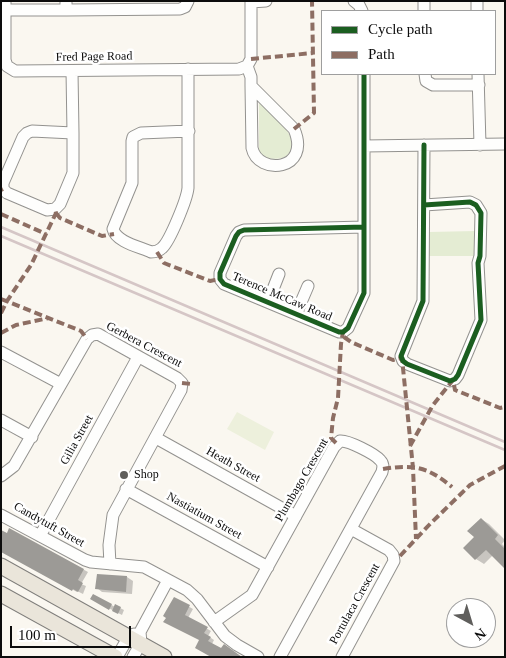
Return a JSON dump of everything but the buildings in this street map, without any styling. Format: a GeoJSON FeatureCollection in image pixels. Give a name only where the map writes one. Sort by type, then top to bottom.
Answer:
{"type":"FeatureCollection","features":[{"type":"Feature","properties":{"kind":"main road"},"geometry":{"type":"LineString","coordinates":[[1,566],[136,637],[164,657]]}},
{"type":"Feature","properties":{"kind":"main road"},"geometry":{"type":"LineString","coordinates":[[1,594],[116,657]]}},
{"type":"Feature","properties":{"kind":"street"},"geometry":{"type":"LineString","coordinates":[[5,6],[66,5],[180,9],[185,7],[188,1]]}},
{"type":"Feature","properties":{"kind":"street"},"geometry":{"type":"LineString","coordinates":[[251,86],[294,129],[298,138],[298,149],[296,156],[288,163],[268,165],[260,162],[254,156],[252,148],[251,86],[251,78],[247,66],[251,59],[251,1],[266,1]]}},
{"type":"Feature","properties":{"kind":"street","name":"Fred Page Road"},"geometry":{"type":"LineString","coordinates":[[5,6],[5,60],[9,68],[18,71],[239,69],[247,66]]}},
{"type":"Feature","properties":{"kind":"street"},"geometry":{"type":"LineString","coordinates":[[188,69],[189,131],[188,192],[167,243],[157,252],[152,252],[119,238],[114,234],[113,229],[132,183],[133,137],[141,133],[189,131]]}},
{"type":"Feature","properties":{"kind":"street"},"geometry":{"type":"LineString","coordinates":[[72,71],[74,173],[58,207],[47,210],[6,193],[3,189],[3,183],[25,135],[32,131],[73,132]]}},
{"type":"Feature","properties":{"kind":"street","name":"Terence McCaw Road"},"geometry":{"type":"LineString","coordinates":[[364,75],[364,146],[364,227],[364,293],[348,328],[343,332],[339,332],[224,284],[220,279],[220,273],[239,232],[246,229],[364,227]]}},
{"type":"Feature","properties":{"kind":"street"},"geometry":{"type":"LineString","coordinates":[[425,75],[426,81],[433,85],[478,79],[480,145]]}},
{"type":"Feature","properties":{"kind":"street"},"geometry":{"type":"LineString","coordinates":[[364,146],[505,144]]}},
{"type":"Feature","properties":{"kind":"street"},"geometry":{"type":"LineString","coordinates":[[424,145],[423,300],[401,353],[402,358],[407,364],[450,381],[458,375],[481,320],[478,262],[480,256],[481,213],[478,207],[470,202],[424,204]]}},
{"type":"Feature","properties":{"kind":"street"},"geometry":{"type":"LineString","coordinates":[[268,302],[279,274]]}},
{"type":"Feature","properties":{"kind":"street"},"geometry":{"type":"LineString","coordinates":[[296,314],[308,286]]}},
{"type":"Feature","properties":{"kind":"street","name":"Gerbera Crescent"},"geometry":{"type":"LineString","coordinates":[[1,476],[14,466],[86,339],[92,335],[98,334],[177,378],[182,383],[181,390],[113,515],[110,564]]}},
{"type":"Feature","properties":{"kind":"street"},"geometry":{"type":"LineString","coordinates":[[1,352],[61,384]]}},
{"type":"Feature","properties":{"kind":"street","name":"Gilia Street"},"geometry":{"type":"LineString","coordinates":[[40,536],[138,357]]}},
{"type":"Feature","properties":{"kind":"street"},"geometry":{"type":"LineString","coordinates":[[1,420],[32,437]]}},
{"type":"Feature","properties":{"kind":"street","name":"Heath Street"},"geometry":{"type":"LineString","coordinates":[[156,438],[296,516]]}},
{"type":"Feature","properties":{"kind":"street","name":"Plumbago Crescent"},"geometry":{"type":"LineString","coordinates":[[214,622],[252,595],[336,443],[340,441],[347,442],[378,459],[382,464],[382,472],[280,657]]}},
{"type":"Feature","properties":{"kind":"street","name":"Nastiatium Street"},"geometry":{"type":"LineString","coordinates":[[126,489],[268,566]]}},
{"type":"Feature","properties":{"kind":"street","name":"Candytuft Street"},"geometry":{"type":"LineString","coordinates":[[1,515],[85,560],[144,567],[168,580],[192,594],[230,640],[258,657]]}},
{"type":"Feature","properties":{"kind":"street","name":"Portulaca Crescent"},"geometry":{"type":"LineString","coordinates":[[342,657],[394,561],[389,550],[350,529]]}},
{"type":"Feature","properties":{"kind":"street"},"geometry":{"type":"LineString","coordinates":[[116,657],[136,637],[168,580]]}},
{"type":"Feature","properties":{"kind":"street"},"geometry":{"type":"LineString","coordinates":[[133,657],[136,637]]}},
{"type":"Feature","properties":{"kind":"green space"},"geometry":{"type":"Polygon","coordinates":[[[259,103],[283,126],[290,136],[292,147],[285,157],[271,159],[264,157],[259,152],[259,103]]]}},
{"type":"Feature","properties":{"kind":"green space"},"geometry":{"type":"Polygon","coordinates":[[[475,231],[475,256],[429,256],[429,232],[475,231]]]}},
{"type":"Feature","properties":{"kind":"green space"},"geometry":{"type":"Polygon","coordinates":[[[237,412],[274,432],[265,450],[227,429],[237,412]]]}},
{"type":"Feature","properties":{"kind":"railway"},"geometry":{"type":"LineString","coordinates":[[1,227],[505,442]]}},
{"type":"Feature","properties":{"kind":"railway"},"geometry":{"type":"LineString","coordinates":[[1,236],[505,450]]}},
{"type":"Feature","properties":{"kind":"marked path"},"geometry":{"type":"LineString","coordinates":[[294,129],[314,113],[312,1]]}},
{"type":"Feature","properties":{"kind":"marked path"},"geometry":{"type":"LineString","coordinates":[[251,59],[313,53]]}},
{"type":"Feature","properties":{"kind":"marked path"},"geometry":{"type":"LineString","coordinates":[[1,313],[31,265],[56,213],[55,209]]}},
{"type":"Feature","properties":{"kind":"marked path"},"geometry":{"type":"LineString","coordinates":[[56,213],[60,218],[102,236],[114,234]]}},
{"type":"Feature","properties":{"kind":"marked path"},"geometry":{"type":"LineString","coordinates":[[1,214],[46,234]]}},
{"type":"Feature","properties":{"kind":"marked path"},"geometry":{"type":"LineString","coordinates":[[157,252],[164,263],[210,281],[220,279]]}},
{"type":"Feature","properties":{"kind":"marked path"},"geometry":{"type":"LineString","coordinates":[[1,299],[81,331],[87,339]]}},
{"type":"Feature","properties":{"kind":"marked path"},"geometry":{"type":"LineString","coordinates":[[1,333],[16,325],[49,318]]}},
{"type":"Feature","properties":{"kind":"marked path"},"geometry":{"type":"LineString","coordinates":[[336,443],[331,438],[338,398],[343,332]]}},
{"type":"Feature","properties":{"kind":"marked path"},"geometry":{"type":"LineString","coordinates":[[344,337],[351,342],[393,360],[402,358],[413,468],[416,539]]}},
{"type":"Feature","properties":{"kind":"marked path"},"geometry":{"type":"LineString","coordinates":[[410,446],[433,405],[453,380],[455,390],[500,408],[505,407]]}},
{"type":"Feature","properties":{"kind":"marked path"},"geometry":{"type":"LineString","coordinates":[[182,383],[191,384]]}},
{"type":"Feature","properties":{"kind":"marked path"},"geometry":{"type":"LineString","coordinates":[[400,556],[470,485],[505,466]]}},
{"type":"Feature","properties":{"kind":"marked path"},"geometry":{"type":"LineString","coordinates":[[383,469],[412,467],[428,471],[452,487]]}},
{"type":"Feature","properties":{"kind":"cycle path"},"geometry":{"type":"LineString","coordinates":[[364,75],[364,227]]}},
{"type":"Feature","properties":{"kind":"cycle path"},"geometry":{"type":"LineString","coordinates":[[424,145],[423,301],[401,356],[407,364],[450,381],[458,375],[481,320],[478,263],[480,256],[481,213],[476,205],[470,202],[424,205]]}},
{"type":"Feature","properties":{"kind":"cycle path"},"geometry":{"type":"LineString","coordinates":[[364,227],[364,293],[348,328],[343,332],[224,284],[220,279],[220,273],[236,236],[244,230],[364,227]]}},
{"type":"Feature","properties":{"kind":"place","name":"Shop"},"geometry":{"type":"Point","coordinates":[124,475]}}]}
